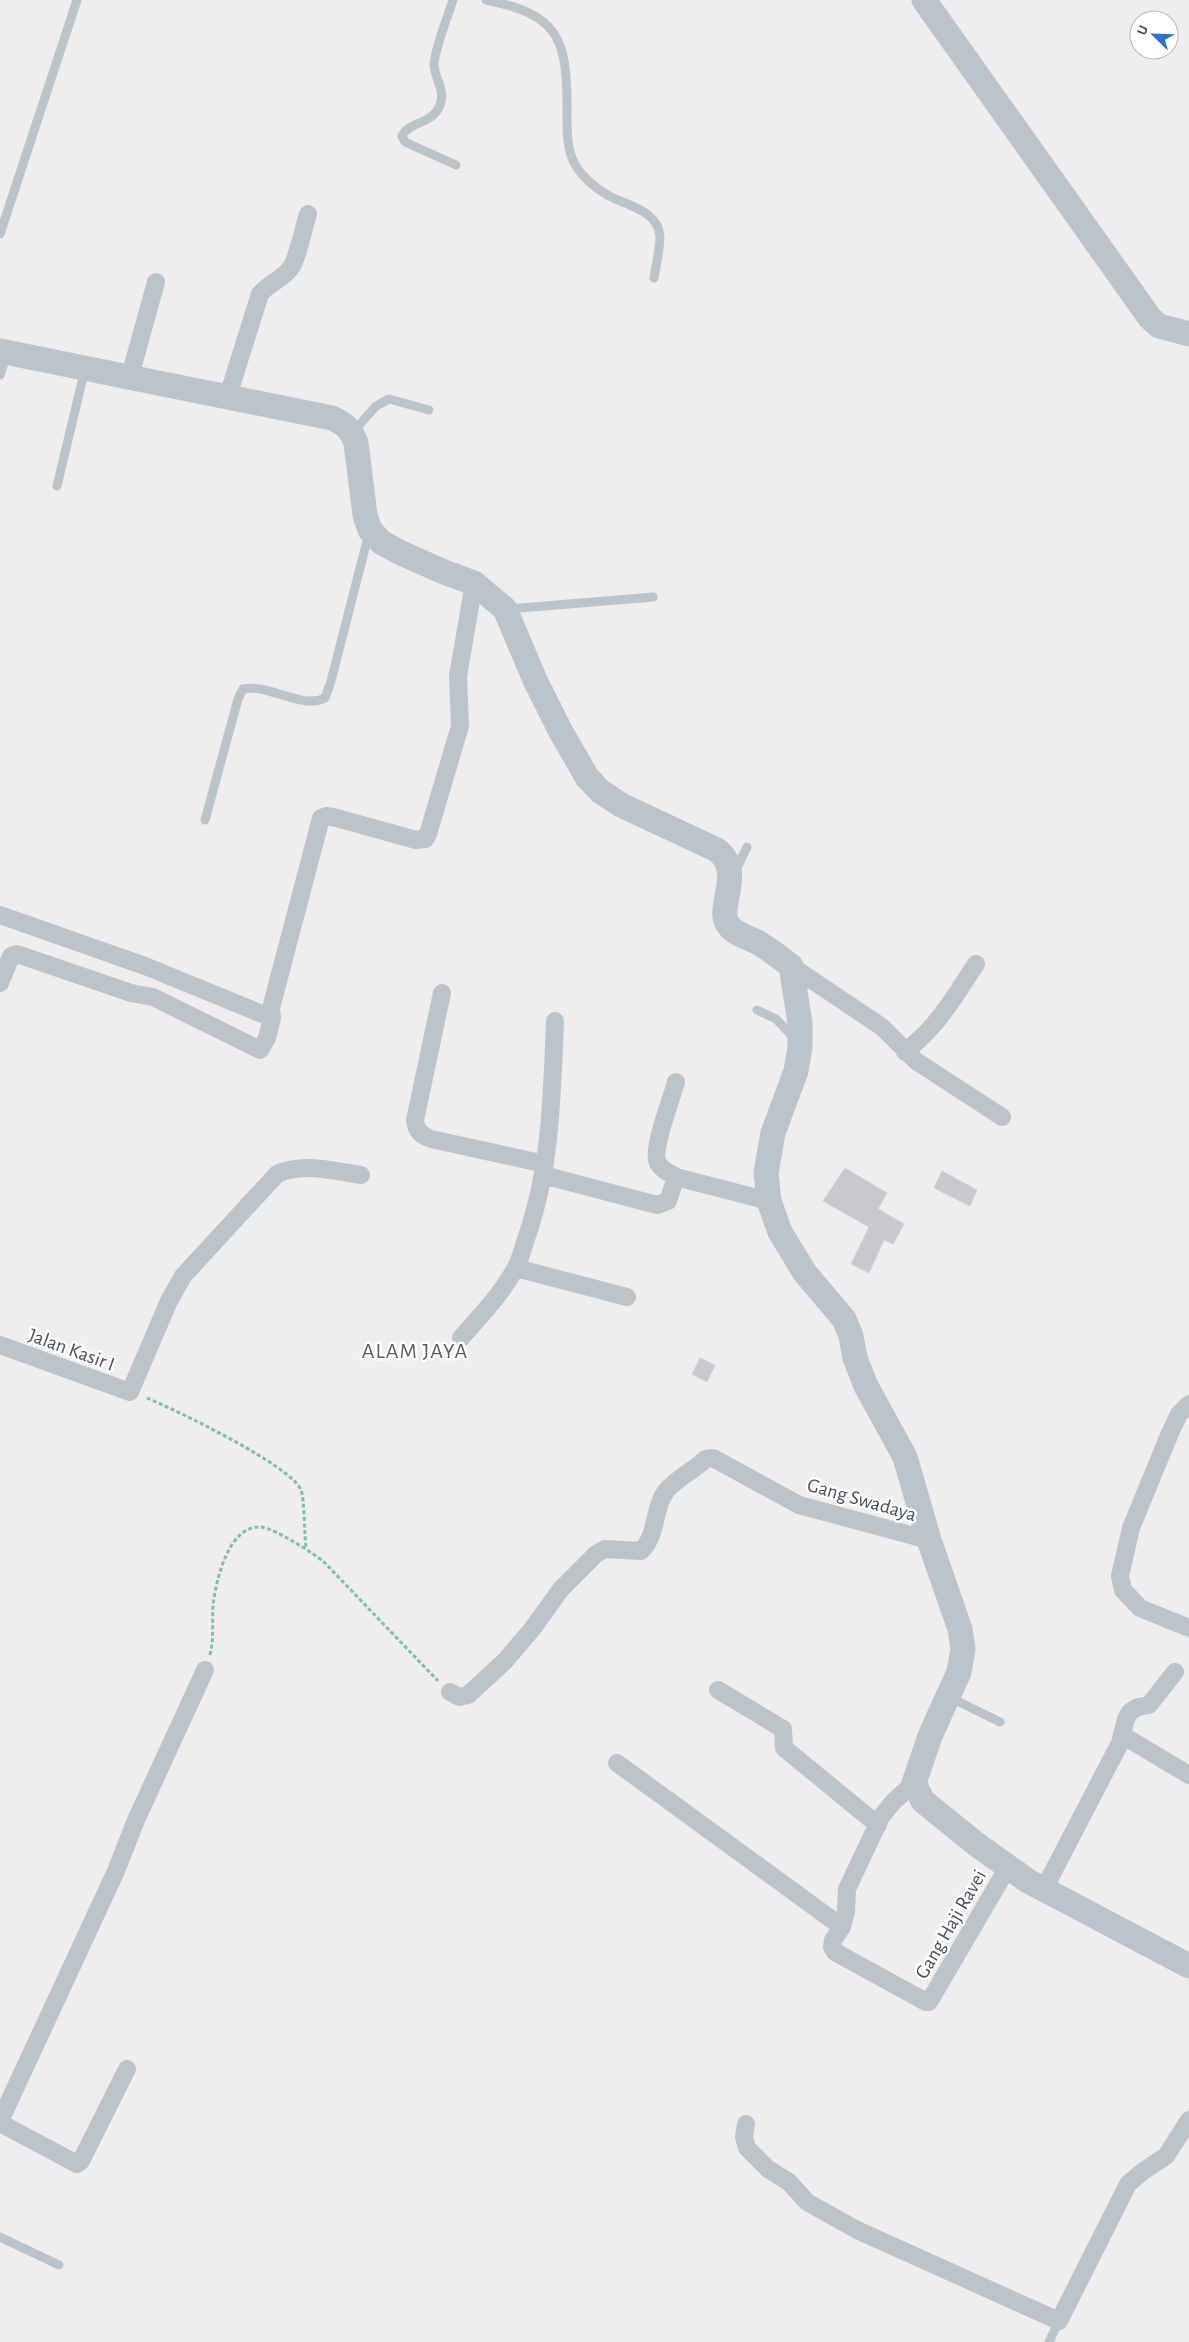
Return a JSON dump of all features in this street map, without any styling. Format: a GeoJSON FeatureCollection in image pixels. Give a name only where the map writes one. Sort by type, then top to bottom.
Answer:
{"type":"FeatureCollection","features":[{"type":"Feature","properties":{"kind":"street"},"geometry":{"type":"LineString","coordinates":[[930,2],[1150,318],[1159,326],[1189,334]]}},
{"type":"Feature","properties":{"kind":"street"},"geometry":{"type":"LineString","coordinates":[[228,396],[260,294],[268,284],[282,277],[291,268],[308,214]]}},
{"type":"Feature","properties":{"kind":"street"},"geometry":{"type":"LineString","coordinates":[[130,376],[156,282]]}},
{"type":"Feature","properties":{"kind":"street"},"geometry":{"type":"LineString","coordinates":[[3,360],[85,368],[130,376],[332,418],[346,425],[352,432],[356,443],[365,515],[370,530],[381,542],[399,552],[474,583],[505,609],[535,680],[586,777],[600,791],[621,805],[717,850],[727,861],[729,883],[725,914],[729,927],[759,944],[882,1027],[916,1062],[1002,1117]]}},
{"type":"Feature","properties":{"kind":"street"},"geometry":{"type":"LineString","coordinates":[[0,983],[11,956],[16,954],[131,992],[153,997],[260,1050],[267,1038],[272,1018],[271,1008],[321,818],[326,816],[333,817],[416,840],[425,839],[428,834],[460,726],[458,676],[474,583]]}},
{"type":"Feature","properties":{"kind":"street"},"geometry":{"type":"LineString","coordinates":[[0,916],[145,966],[272,1018]]}},
{"type":"Feature","properties":{"kind":"street"},"geometry":{"type":"LineString","coordinates":[[905,1052],[927,1034],[943,1014],[976,964]]}},
{"type":"Feature","properties":{"kind":"street"},"geometry":{"type":"LineString","coordinates":[[791,966],[800,1023],[800,1047],[796,1071],[773,1133],[766,1173],[768,1200],[780,1232],[805,1273],[844,1319],[852,1336],[855,1358],[866,1386],[905,1457],[929,1540],[960,1628],[963,1648],[959,1672],[930,1736],[914,1783],[923,1801],[976,1844],[1008,1866],[1044,1889],[1189,1966]]}},
{"type":"Feature","properties":{"kind":"street"},"geometry":{"type":"LineString","coordinates":[[442,993],[415,1120],[416,1128],[420,1134],[431,1139],[544,1170],[657,1205],[668,1201],[676,1177]]}},
{"type":"Feature","properties":{"kind":"street"},"geometry":{"type":"LineString","coordinates":[[461,1338],[500,1293],[516,1268],[534,1216],[544,1170],[552,1085],[555,1021]]}},
{"type":"Feature","properties":{"kind":"street"},"geometry":{"type":"LineString","coordinates":[[676,1082],[657,1149],[657,1161],[663,1170],[676,1177],[768,1200]]}},
{"type":"Feature","properties":{"kind":"street"},"geometry":{"type":"LineString","coordinates":[[130,1392],[169,1301],[183,1276],[277,1174],[288,1169],[304,1167],[360,1175]]}},
{"type":"Feature","properties":{"kind":"street"},"geometry":{"type":"LineString","coordinates":[[516,1268],[627,1297]]}},
{"type":"Feature","properties":{"kind":"street","name":"Jalan Kasir I"},"geometry":{"type":"LineString","coordinates":[[0,1345],[130,1392]]}},
{"type":"Feature","properties":{"kind":"street"},"geometry":{"type":"LineString","coordinates":[[1189,1404],[1179,1414],[1170,1433],[1131,1528],[1120,1576],[1123,1590],[1140,1608],[1189,1628]]}},
{"type":"Feature","properties":{"kind":"street","name":"Gang Swadaya"},"geometry":{"type":"LineString","coordinates":[[450,1692],[459,1697],[468,1695],[505,1662],[533,1628],[561,1589],[596,1554],[605,1549],[641,1551],[647,1545],[666,1491],[706,1458],[712,1458],[784,1498],[812,1510],[929,1540]]}},
{"type":"Feature","properties":{"kind":"street"},"geometry":{"type":"LineString","coordinates":[[127,2068],[81,2161],[77,2164],[0,2122],[116,1872],[136,1820],[205,1670]]}},
{"type":"Feature","properties":{"kind":"street"},"geometry":{"type":"LineString","coordinates":[[1044,1889],[1122,1735],[1123,1727],[1130,1712],[1138,1707],[1149,1704],[1175,1672]]}},
{"type":"Feature","properties":{"kind":"street"},"geometry":{"type":"LineString","coordinates":[[718,1690],[783,1729],[784,1748],[878,1824]]}},
{"type":"Feature","properties":{"kind":"street"},"geometry":{"type":"LineString","coordinates":[[1122,1735],[1189,1775]]}},
{"type":"Feature","properties":{"kind":"street"},"geometry":{"type":"LineString","coordinates":[[616,1763],[842,1927]]}},
{"type":"Feature","properties":{"kind":"street","name":"Gang Haji Ravei"},"geometry":{"type":"LineString","coordinates":[[914,1783],[893,1802],[878,1824],[847,1888],[846,1912],[842,1927],[833,1940],[832,1947],[835,1952],[929,2002],[1008,1866]]}},
{"type":"Feature","properties":{"kind":"street"},"geometry":{"type":"LineString","coordinates":[[746,2124],[744,2137],[747,2148],[762,2164],[789,2182],[807,2202],[857,2230],[1059,2322],[1128,2184],[1166,2156],[1189,2120]]}},
{"type":"Feature","properties":{"kind":"lane"},"geometry":{"type":"LineString","coordinates":[[0,234],[77,0]]}},
{"type":"Feature","properties":{"kind":"lane"},"geometry":{"type":"LineString","coordinates":[[453,0],[434,63],[442,97],[439,107],[433,116],[409,128],[402,136],[405,142],[456,165]]}},
{"type":"Feature","properties":{"kind":"lane"},"geometry":{"type":"LineString","coordinates":[[486,0],[508,4],[540,18],[552,28],[562,49],[567,78],[567,126],[572,158],[591,184],[609,196],[646,213],[656,226],[660,236],[654,278]]}},
{"type":"Feature","properties":{"kind":"lane"},"geometry":{"type":"LineString","coordinates":[[58,486],[85,368]]}},
{"type":"Feature","properties":{"kind":"lane"},"geometry":{"type":"LineString","coordinates":[[352,432],[376,406],[389,399],[429,410]]}},
{"type":"Feature","properties":{"kind":"lane"},"geometry":{"type":"LineString","coordinates":[[205,820],[238,699],[243,689],[256,689],[311,701],[325,698],[370,530]]}},
{"type":"Feature","properties":{"kind":"lane"},"geometry":{"type":"LineString","coordinates":[[505,609],[653,597]]}},
{"type":"Feature","properties":{"kind":"lane"},"geometry":{"type":"LineString","coordinates":[[729,883],[747,847]]}},
{"type":"Feature","properties":{"kind":"lane"},"geometry":{"type":"LineString","coordinates":[[757,1010],[784,1026],[800,1047]]}},
{"type":"Feature","properties":{"kind":"lane"},"geometry":{"type":"LineString","coordinates":[[949,1697],[1000,1722]]}},
{"type":"Feature","properties":{"kind":"lane"},"geometry":{"type":"LineString","coordinates":[[0,2237],[59,2265]]}},
{"type":"Feature","properties":{"kind":"lane"},"geometry":{"type":"LineString","coordinates":[[1050,2342],[1059,2322]]}},
{"type":"Feature","properties":{"kind":"path"},"geometry":{"type":"LineString","coordinates":[[130,1392],[169,1407],[237,1442],[285,1473],[301,1489],[306,1547]]}},
{"type":"Feature","properties":{"kind":"path"},"geometry":{"type":"LineString","coordinates":[[205,1670],[211,1653],[217,1582],[221,1564],[230,1548],[248,1530],[262,1527],[306,1547],[341,1578],[450,1692]]}},
{"type":"Feature","properties":{"kind":"building"},"geometry":{"type":"Polygon","coordinates":[[[845,1168],[887,1193],[878,1209],[904,1224],[893,1244],[884,1240],[869,1273],[851,1264],[869,1227],[823,1201],[845,1168]]]}},
{"type":"Feature","properties":{"kind":"building"},"geometry":{"type":"Polygon","coordinates":[[[942,1171],[977,1190],[970,1206],[934,1188],[942,1171]]]}},
{"type":"Feature","properties":{"kind":"building"},"geometry":{"type":"Polygon","coordinates":[[[700,1358],[715,1365],[707,1382],[692,1374],[700,1358]]]}},
{"type":"Feature","properties":{"kind":"district","name":"ALAM JAYA"},"geometry":{"type":"Point","coordinates":[415,1350]}}]}
